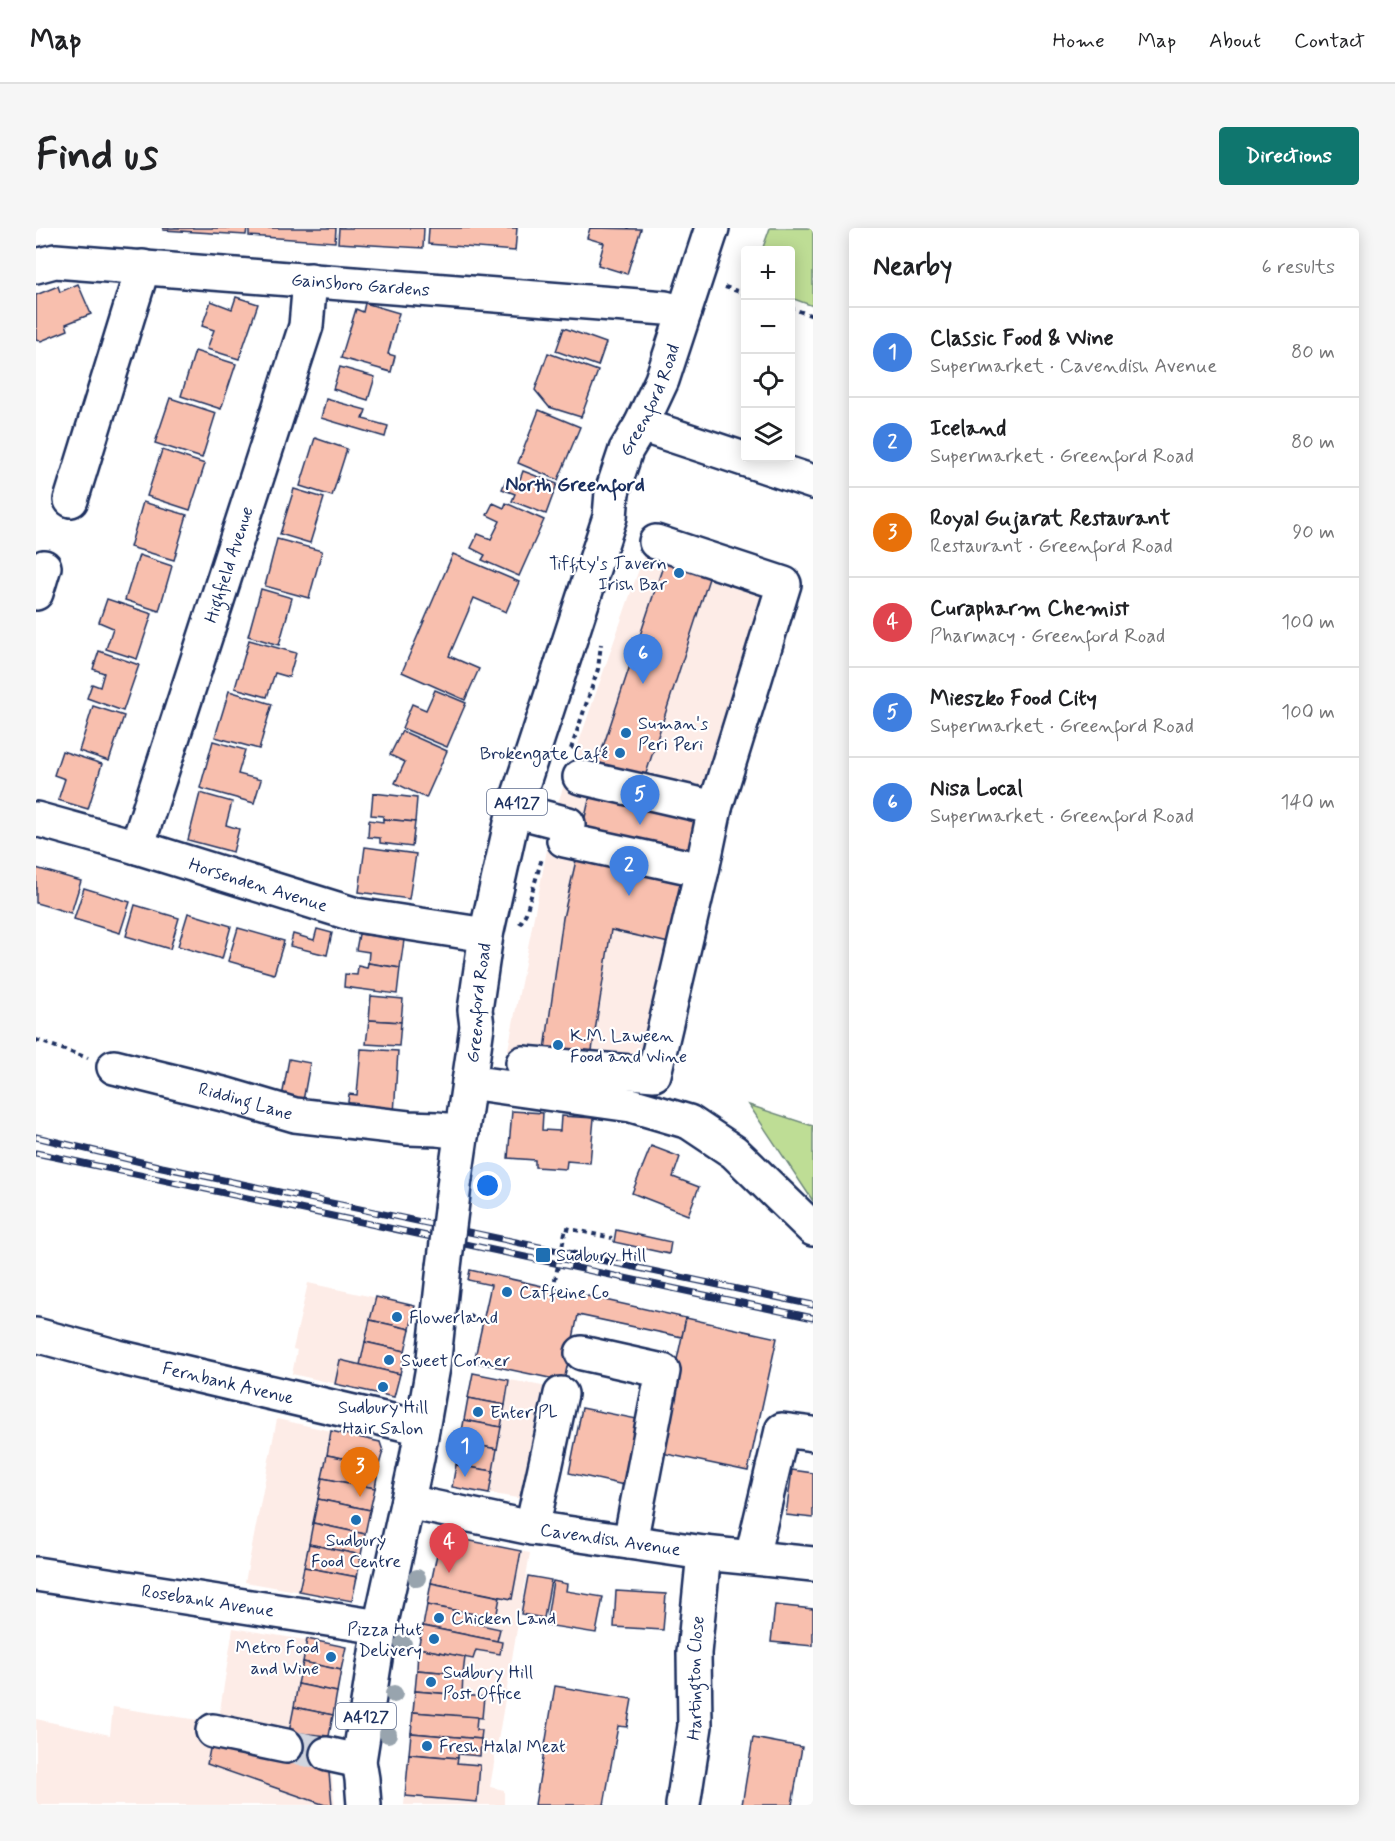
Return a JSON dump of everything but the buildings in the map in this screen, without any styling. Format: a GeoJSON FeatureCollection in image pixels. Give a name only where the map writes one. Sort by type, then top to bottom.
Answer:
{"type":"FeatureCollection","features":[{"type":"Feature","properties":{"kind":"street","name":"Greenford Road"},"geometry":{"type":"LineString","coordinates":[[364,1805],[359,1761],[380,1627],[408,1502],[436,1347],[455,1178],[477,1026],[475,1010],[501,934],[514,810],[610,517],[612,492],[626,450],[641,425],[662,380],[712,228]]}},
{"type":"Feature","properties":{"kind":"street","name":"Gainsboro Gardens"},"geometry":{"type":"LineString","coordinates":[[36,266],[55,261],[143,267],[665,308],[684,313]]}},
{"type":"Feature","properties":{"kind":"street"},"geometry":{"type":"LineString","coordinates":[[71,500],[143,267]]}},
{"type":"Feature","properties":{"kind":"street","name":"Highfield Avenue"},"geometry":{"type":"LineString","coordinates":[[136,847],[306,326],[310,280]]}},
{"type":"Feature","properties":{"kind":"street"},"geometry":{"type":"LineString","coordinates":[[641,425],[813,482]]}},
{"type":"Feature","properties":{"kind":"street"},"geometry":{"type":"LineString","coordinates":[[523,1063],[654,1074],[715,808],[784,584],[656,542]]}},
{"type":"Feature","properties":{"kind":"street"},"geometry":{"type":"LineString","coordinates":[[575,765],[715,808]]}},
{"type":"Feature","properties":{"kind":"street"},"geometry":{"type":"LineString","coordinates":[[514,810],[561,828],[702,870]]}},
{"type":"Feature","properties":{"kind":"street","name":"Horsenden Avenue"},"geometry":{"type":"LineString","coordinates":[[36,819],[136,847],[356,915],[501,934]]}},
{"type":"Feature","properties":{"kind":"street","name":"Ridding Lane"},"geometry":{"type":"LineString","coordinates":[[114,1067],[227,1095],[295,1115],[462,1132]]}},
{"type":"Feature","properties":{"kind":"street"},"geometry":{"type":"LineString","coordinates":[[469,1082],[631,1105],[688,1122],[735,1152],[813,1229]]}},
{"type":"Feature","properties":{"kind":"street","name":"Fernbank Avenue"},"geometry":{"type":"LineString","coordinates":[[36,1335],[118,1357],[422,1428]]}},
{"type":"Feature","properties":{"kind":"street"},"geometry":{"type":"LineString","coordinates":[[582,1353],[663,1371],[630,1542]]}},
{"type":"Feature","properties":{"kind":"street"},"geometry":{"type":"LineString","coordinates":[[532,1528],[561,1394]]}},
{"type":"Feature","properties":{"kind":"street"},"geometry":{"type":"LineString","coordinates":[[752,1557],[782,1430],[813,1434]]}},
{"type":"Feature","properties":{"kind":"street","name":"Cavendish Avenue"},"geometry":{"type":"LineString","coordinates":[[408,1502],[532,1528],[705,1553],[813,1564]]}},
{"type":"Feature","properties":{"kind":"street","name":"Hartington Close"},"geometry":{"type":"LineString","coordinates":[[683,1805],[695,1726],[694,1653],[705,1553]]}},
{"type":"Feature","properties":{"kind":"street","name":"Rosebank Avenue"},"geometry":{"type":"LineString","coordinates":[[36,1574],[380,1627]]}},
{"type":"Feature","properties":{"kind":"street"},"geometry":{"type":"LineString","coordinates":[[213,1731],[286,1746]]}},
{"type":"Feature","properties":{"kind":"street"},"geometry":{"type":"LineString","coordinates":[[327,1754],[359,1761]]}},
{"type":"Feature","properties":{"kind":"path"},"geometry":{"type":"LineString","coordinates":[[721,297],[728,278]]}},
{"type":"Feature","properties":{"kind":"path"},"geometry":{"type":"LineString","coordinates":[[725,287],[741,292]]}},
{"type":"Feature","properties":{"kind":"path"},"geometry":{"type":"LineString","coordinates":[[795,310],[813,316]]}},
{"type":"Feature","properties":{"kind":"path"},"geometry":{"type":"LineString","coordinates":[[575,765],[598,669],[602,641]]}},
{"type":"Feature","properties":{"kind":"path"},"geometry":{"type":"LineString","coordinates":[[501,934],[526,913],[561,828]]}},
{"type":"Feature","properties":{"kind":"path"},"geometry":{"type":"LineString","coordinates":[[36,1040],[114,1067]]}},
{"type":"Feature","properties":{"kind":"path"},"geometry":{"type":"LineString","coordinates":[[553,1289],[566,1228],[612,1238]]}},
{"type":"Feature","properties":{"kind":"path"},"geometry":{"type":"LineString","coordinates":[[469,1316],[483,1320]]}},
{"type":"Feature","properties":{"kind":"shaded area"},"geometry":{"type":"Polygon","coordinates":[[[654,526],[802,583],[722,847],[668,1080],[504,1070],[554,814],[654,526]]]}},
{"type":"Feature","properties":{"kind":"shaded area"},"geometry":{"type":"Polygon","coordinates":[[[308,1283],[415,1306],[394,1397],[292,1374],[297,1350],[293,1349],[308,1283]]]}},
{"type":"Feature","properties":{"kind":"shaded area"},"geometry":{"type":"Polygon","coordinates":[[[473,1373],[553,1388],[529,1500],[452,1487],[473,1373]]]}},
{"type":"Feature","properties":{"kind":"shaded area"},"geometry":{"type":"Polygon","coordinates":[[[277,1419],[380,1442],[383,1451],[352,1601],[245,1582],[277,1419]]]}},
{"type":"Feature","properties":{"kind":"shaded area"},"geometry":{"type":"Polygon","coordinates":[[[441,1535],[530,1553],[490,1787],[504,1790],[504,1805],[404,1805],[418,1648],[441,1535]]]}},
{"type":"Feature","properties":{"kind":"shaded area"},"geometry":{"type":"Polygon","coordinates":[[[233,1628],[346,1647],[328,1741],[335,1805],[36,1805],[36,1719],[110,1735],[113,1707],[218,1723],[233,1628]]]}},
{"type":"Feature","properties":{"kind":"green space"},"geometry":{"type":"Polygon","coordinates":[[[770,228],[813,228],[813,306],[795,299],[795,246],[763,246],[770,228]]]}},
{"type":"Feature","properties":{"kind":"green space"},"geometry":{"type":"Polygon","coordinates":[[[749,1105],[813,1126],[813,1201],[749,1105]]]}},
{"type":"Feature","properties":{"kind":"tunnel"},"geometry":{"type":"LineString","coordinates":[[286,1746],[327,1754]]}},
{"type":"Feature","properties":{"kind":"railway"},"geometry":{"type":"LineString","coordinates":[[36,1137],[162,1167],[813,1305]]}},
{"type":"Feature","properties":{"kind":"railway"},"geometry":{"type":"LineString","coordinates":[[36,1153],[813,1318]]}},
{"type":"Feature","properties":{"kind":"place","name":"Tiffty's Tavern Irish Bar"},"geometry":{"type":"Point","coordinates":[679,573]}},
{"type":"Feature","properties":{"kind":"place","name":"Nisa Local"},"geometry":{"type":"Point","coordinates":[643,684]}},
{"type":"Feature","properties":{"kind":"place","name":"Suman's Peri Peri"},"geometry":{"type":"Point","coordinates":[626,733]}},
{"type":"Feature","properties":{"kind":"place","name":"Brokengate Café"},"geometry":{"type":"Point","coordinates":[620,753]}},
{"type":"Feature","properties":{"kind":"place","name":"Mieszko Food City"},"geometry":{"type":"Point","coordinates":[640,825]}},
{"type":"Feature","properties":{"kind":"place","name":"Iceland"},"geometry":{"type":"Point","coordinates":[629,896]}},
{"type":"Feature","properties":{"kind":"place","name":"K.M. Laween Food and Wine"},"geometry":{"type":"Point","coordinates":[558,1045]}},
{"type":"Feature","properties":{"kind":"place","name":"Sudbury Hill"},"geometry":{"type":"Point","coordinates":[543,1255]}},
{"type":"Feature","properties":{"kind":"place","name":"Caffeine Co"},"geometry":{"type":"Point","coordinates":[507,1292]}},
{"type":"Feature","properties":{"kind":"place","name":"Flowerland"},"geometry":{"type":"Point","coordinates":[397,1317]}},
{"type":"Feature","properties":{"kind":"place","name":"Sweet Corner"},"geometry":{"type":"Point","coordinates":[389,1360]}},
{"type":"Feature","properties":{"kind":"place","name":"Sudbury Hill Hair Salon"},"geometry":{"type":"Point","coordinates":[383,1387]}},
{"type":"Feature","properties":{"kind":"place","name":"Enter PL"},"geometry":{"type":"Point","coordinates":[478,1412]}},
{"type":"Feature","properties":{"kind":"place","name":"Classic Food & Wine"},"geometry":{"type":"Point","coordinates":[465,1477]}},
{"type":"Feature","properties":{"kind":"place","name":"Royal Gujarat Restaurant"},"geometry":{"type":"Point","coordinates":[360,1497]}},
{"type":"Feature","properties":{"kind":"place","name":"Sudbury Food Centre"},"geometry":{"type":"Point","coordinates":[356,1520]}},
{"type":"Feature","properties":{"kind":"place","name":"Curapharm Chemist"},"geometry":{"type":"Point","coordinates":[449,1573]}},
{"type":"Feature","properties":{"kind":"place","name":"Chicken Land"},"geometry":{"type":"Point","coordinates":[439,1618]}},
{"type":"Feature","properties":{"kind":"place","name":"Pizza Hut Delivery"},"geometry":{"type":"Point","coordinates":[434,1639]}},
{"type":"Feature","properties":{"kind":"place","name":"Metro Food and Wine"},"geometry":{"type":"Point","coordinates":[331,1657]}},
{"type":"Feature","properties":{"kind":"place","name":"Sudbury Hill Post Office"},"geometry":{"type":"Point","coordinates":[431,1682]}},
{"type":"Feature","properties":{"kind":"place","name":"Fresh Halal Meat"},"geometry":{"type":"Point","coordinates":[427,1746]}},
{"type":"Feature","properties":{"kind":"district","name":"North Greenford"},"geometry":{"type":"Point","coordinates":[575,484]}}]}
